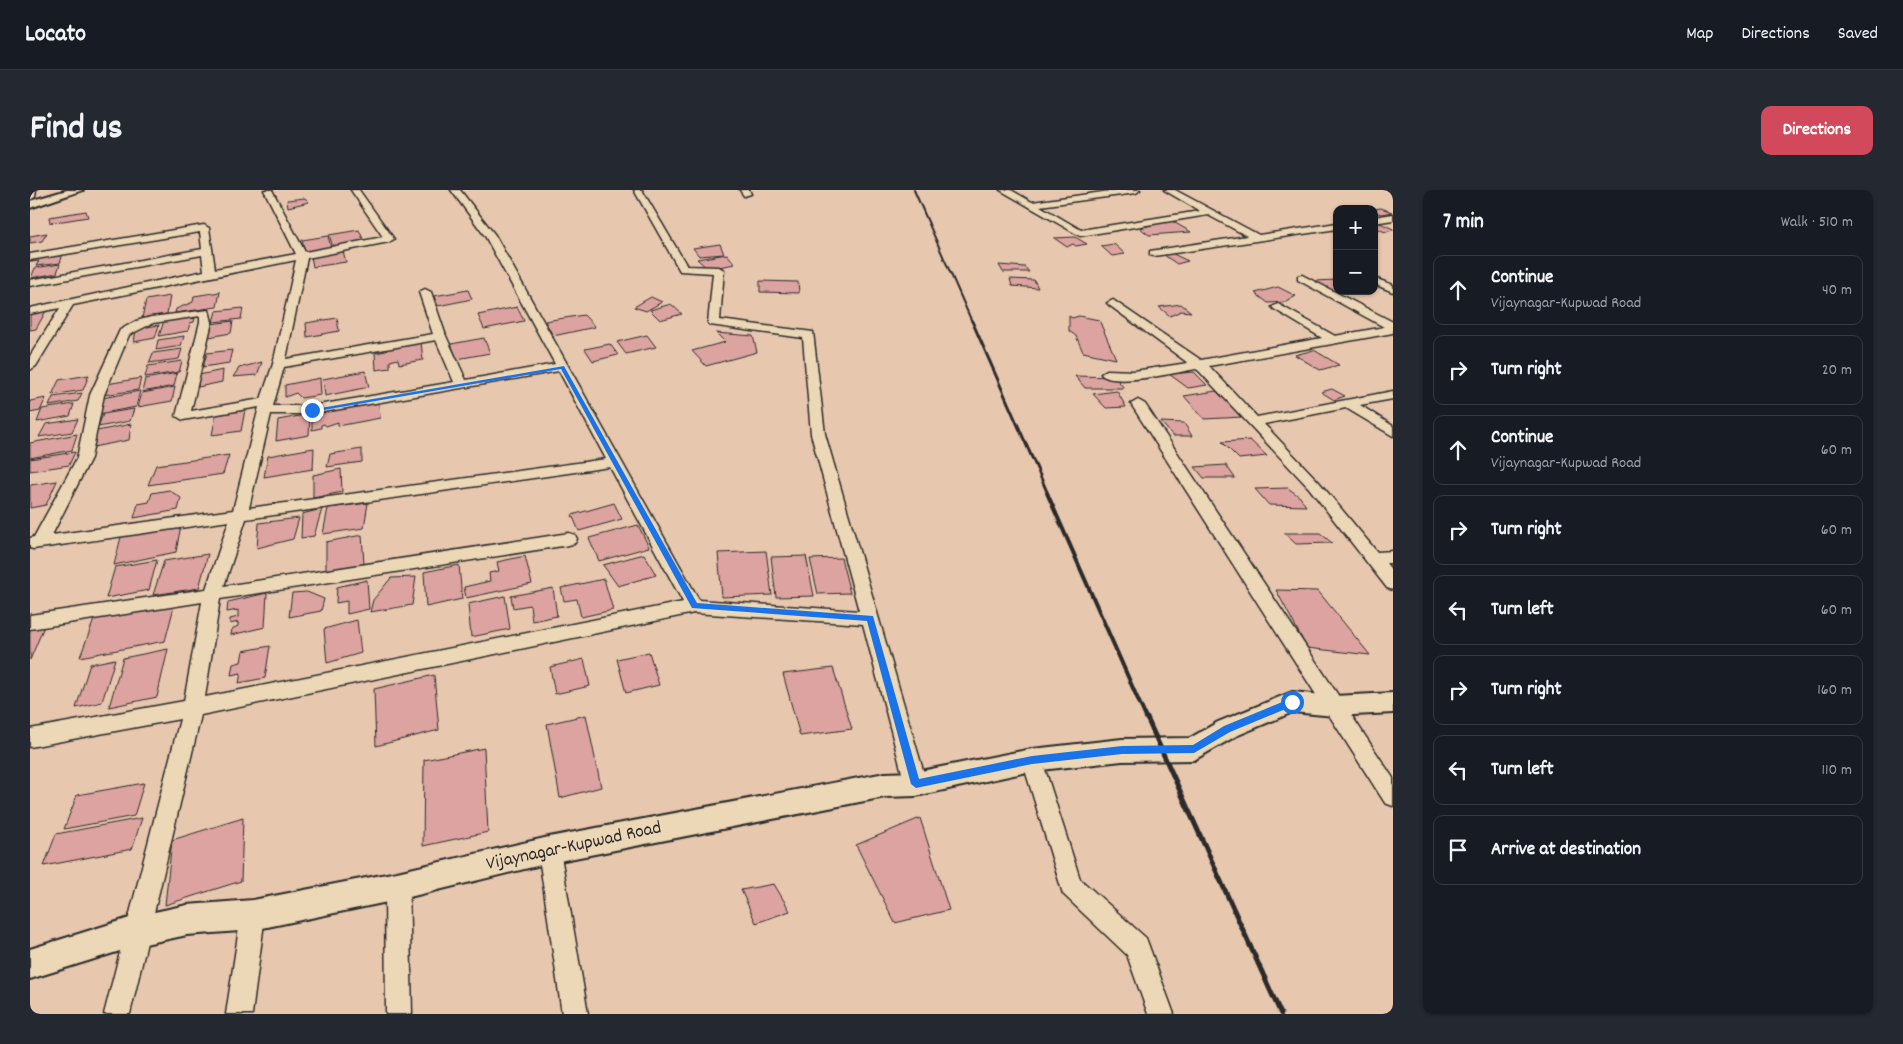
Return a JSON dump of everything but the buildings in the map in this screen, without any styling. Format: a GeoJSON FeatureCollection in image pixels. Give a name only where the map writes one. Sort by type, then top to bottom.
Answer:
{"type":"FeatureCollection","features":[{"type":"Feature","properties":{"kind":"street"},"geometry":{"type":"LineString","coordinates":[[30,197],[32,190]]}},
{"type":"Feature","properties":{"kind":"street"},"geometry":{"type":"LineString","coordinates":[[30,205],[78,190]]}},
{"type":"Feature","properties":{"kind":"street"},"geometry":{"type":"LineString","coordinates":[[117,1014],[136,931],[193,708],[212,595],[240,513],[266,406],[279,364],[302,256],[268,190]]}},
{"type":"Feature","properties":{"kind":"street"},"geometry":{"type":"LineString","coordinates":[[30,310],[68,304],[210,273],[389,240],[355,190]]}},
{"type":"Feature","properties":{"kind":"street"},"geometry":{"type":"LineString","coordinates":[[455,190],[490,235],[694,606]]}},
{"type":"Feature","properties":{"kind":"street"},"geometry":{"type":"LineString","coordinates":[[638,190],[684,269],[719,270],[714,323],[809,334],[818,434],[916,784]]}},
{"type":"Feature","properties":{"kind":"street"},"geometry":{"type":"LineString","coordinates":[[1004,190],[1080,233],[1210,212]]}},
{"type":"Feature","properties":{"kind":"street"},"geometry":{"type":"LineString","coordinates":[[1031,205],[1136,190]]}},
{"type":"Feature","properties":{"kind":"street"},"geometry":{"type":"LineString","coordinates":[[1168,190],[1256,237]]}},
{"type":"Feature","properties":{"kind":"street"},"geometry":{"type":"LineString","coordinates":[[1378,220],[1393,218]]}},
{"type":"Feature","properties":{"kind":"street"},"geometry":{"type":"LineString","coordinates":[[1154,253],[1333,227]]}},
{"type":"Feature","properties":{"kind":"street"},"geometry":{"type":"LineString","coordinates":[[30,257],[204,228],[210,273]]}},
{"type":"Feature","properties":{"kind":"street"},"geometry":{"type":"LineString","coordinates":[[30,283],[207,250]]}},
{"type":"Feature","properties":{"kind":"street"},"geometry":{"type":"LineString","coordinates":[[1302,278],[1393,328]]}},
{"type":"Feature","properties":{"kind":"street"},"geometry":{"type":"LineString","coordinates":[[1378,282],[1393,289]]}},
{"type":"Feature","properties":{"kind":"street"},"geometry":{"type":"LineString","coordinates":[[424,292],[440,336],[461,384]]}},
{"type":"Feature","properties":{"kind":"street"},"geometry":{"type":"LineString","coordinates":[[1114,302],[1198,364],[1314,485],[1393,584]]}},
{"type":"Feature","properties":{"kind":"street"},"geometry":{"type":"LineString","coordinates":[[30,366],[68,304]]}},
{"type":"Feature","properties":{"kind":"street"},"geometry":{"type":"LineString","coordinates":[[1278,307],[1333,340]]}},
{"type":"Feature","properties":{"kind":"street"},"geometry":{"type":"LineString","coordinates":[[35,543],[84,458],[97,395],[124,333],[130,327],[205,312],[206,322],[183,416],[266,406],[312,410],[562,367]]}},
{"type":"Feature","properties":{"kind":"street"},"geometry":{"type":"LineString","coordinates":[[1106,374],[1134,375],[1393,328]]}},
{"type":"Feature","properties":{"kind":"street"},"geometry":{"type":"LineString","coordinates":[[279,364],[440,336]]}},
{"type":"Feature","properties":{"kind":"street"},"geometry":{"type":"LineString","coordinates":[[1254,422],[1393,395]]}},
{"type":"Feature","properties":{"kind":"street"},"geometry":{"type":"LineString","coordinates":[[1138,404],[1393,796]]}},
{"type":"Feature","properties":{"kind":"street"},"geometry":{"type":"LineString","coordinates":[[1349,404],[1393,432]]}},
{"type":"Feature","properties":{"kind":"street"},"geometry":{"type":"LineString","coordinates":[[35,543],[615,462]]}},
{"type":"Feature","properties":{"kind":"street"},"geometry":{"type":"LineString","coordinates":[[30,622],[569,539]]}},
{"type":"Feature","properties":{"kind":"street"},"geometry":{"type":"LineString","coordinates":[[1372,558],[1393,557]]}},
{"type":"Feature","properties":{"kind":"street"},"geometry":{"type":"LineString","coordinates":[[30,738],[193,708],[694,606],[870,618]]}},
{"type":"Feature","properties":{"kind":"street","name":"Vijaynagar-Kupwad Road"},"geometry":{"type":"LineString","coordinates":[[30,964],[136,931],[187,920],[253,915],[397,886],[549,850],[885,785],[916,784],[1032,760],[1122,750],[1194,749],[1227,729],[1292,702],[1334,706]]}},
{"type":"Feature","properties":{"kind":"street"},"geometry":{"type":"LineString","coordinates":[[1334,706],[1393,703]]}},
{"type":"Feature","properties":{"kind":"street"},"geometry":{"type":"LineString","coordinates":[[1032,760],[1071,886],[1137,947],[1161,1014]]}},
{"type":"Feature","properties":{"kind":"street"},"geometry":{"type":"LineString","coordinates":[[549,850],[574,1014]]}},
{"type":"Feature","properties":{"kind":"street"},"geometry":{"type":"LineString","coordinates":[[397,886],[399,1014]]}},
{"type":"Feature","properties":{"kind":"street"},"geometry":{"type":"LineString","coordinates":[[239,1014],[253,915]]}},
{"type":"Feature","properties":{"kind":"railway"},"geometry":{"type":"LineString","coordinates":[[914,190],[972,322]]}},
{"type":"Feature","properties":{"kind":"railway"},"geometry":{"type":"LineString","coordinates":[[972,321],[1048,494]]}},
{"type":"Feature","properties":{"kind":"railway"},"geometry":{"type":"LineString","coordinates":[[1047,493],[1147,720]]}},
{"type":"Feature","properties":{"kind":"railway"},"geometry":{"type":"LineString","coordinates":[[1147,718],[1281,1014]]}},
{"type":"Feature","properties":{"kind":"route"},"geometry":{"type":"LineString","coordinates":[[312,410],[562,367],[694,606],[870,618],[916,784],[1032,760],[1122,750],[1194,749],[1227,729],[1292,702]]}}]}
